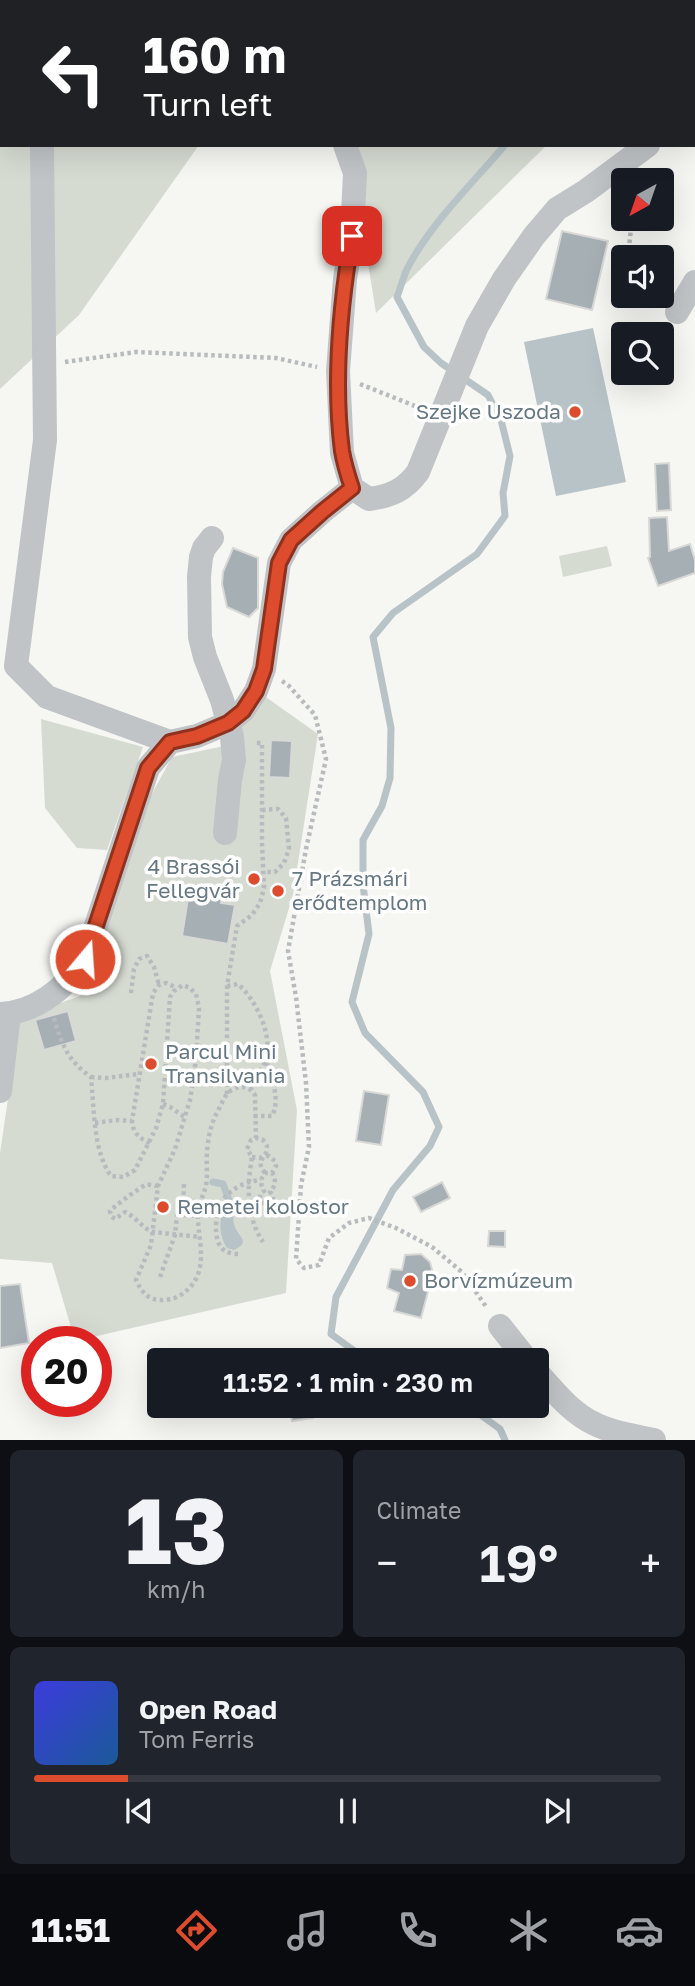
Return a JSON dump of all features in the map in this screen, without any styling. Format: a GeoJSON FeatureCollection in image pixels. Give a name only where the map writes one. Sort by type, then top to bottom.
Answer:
{"type":"FeatureCollection","features":[{"type":"Feature","properties":{"kind":"lane"},"geometry":{"type":"LineString","coordinates":[[42,147],[45,440],[16,666],[47,697],[170,742],[230,733]]}},
{"type":"Feature","properties":{"kind":"lane"},"geometry":{"type":"LineString","coordinates":[[346,147],[355,173],[352,236],[345,279],[338,371],[342,453],[352,488],[369,499],[397,493],[418,472],[477,326],[504,279],[534,236],[557,209],[645,147]]}},
{"type":"Feature","properties":{"kind":"lane"},"geometry":{"type":"LineString","coordinates":[[677,312],[695,282]]}},
{"type":"Feature","properties":{"kind":"lane"},"geometry":{"type":"LineString","coordinates":[[230,733],[256,691],[264,669],[279,563],[291,540],[352,488]]}},
{"type":"Feature","properties":{"kind":"lane"},"geometry":{"type":"LineString","coordinates":[[212,538],[201,557],[200,637],[219,691],[234,760],[225,833]]}},
{"type":"Feature","properties":{"kind":"lane"},"geometry":{"type":"LineString","coordinates":[[0,1091],[5,1014],[46,1000],[72,978],[85,959],[148,768],[170,742]]}},
{"type":"Feature","properties":{"kind":"lane"},"geometry":{"type":"LineString","coordinates":[[500,1326],[517,1348]]}},
{"type":"Feature","properties":{"kind":"lane"},"geometry":{"type":"LineString","coordinates":[[549,1386],[578,1414],[595,1424],[619,1433],[654,1440]]}},
{"type":"Feature","properties":{"kind":"path"},"geometry":{"type":"LineString","coordinates":[[45,364],[136,352],[276,358],[338,371],[367,388],[441,416]]}},
{"type":"Feature","properties":{"kind":"path"},"geometry":{"type":"LineString","coordinates":[[264,669],[289,686],[315,715],[326,759],[306,849],[288,951],[306,1083],[309,1147],[302,1185],[296,1259],[304,1268],[319,1265],[329,1238],[349,1223],[369,1218],[396,1228],[442,1255],[462,1272],[500,1326]]}},
{"type":"Feature","properties":{"kind":"path"},"geometry":{"type":"LineString","coordinates":[[91,1077],[95,1123],[104,1167],[111,1176],[123,1177],[135,1170],[150,1143],[163,1104],[170,997],[183,985],[196,995],[199,1008],[190,1100],[175,1149],[158,1186],[153,1232],[136,1280],[140,1290],[148,1297],[158,1301],[170,1300],[183,1294],[195,1280],[199,1270],[198,1216],[206,1184],[209,1134],[227,1094],[227,986],[237,926],[251,915],[260,903],[264,888],[262,743],[230,733]]}},
{"type":"Feature","properties":{"kind":"path"},"geometry":{"type":"LineString","coordinates":[[262,810],[278,809],[286,818],[289,849],[284,863],[275,872],[264,872]]}},
{"type":"Feature","properties":{"kind":"path"},"geometry":{"type":"LineString","coordinates":[[131,992],[134,970],[139,959],[147,956],[154,967],[159,985]]}},
{"type":"Feature","properties":{"kind":"path"},"geometry":{"type":"LineString","coordinates":[[150,1143],[133,1130],[132,1121],[149,1008],[153,993],[159,985],[166,982],[177,988]]}},
{"type":"Feature","properties":{"kind":"path"},"geometry":{"type":"LineString","coordinates":[[227,986],[238,984],[248,993],[261,1018],[268,1047],[266,1058],[251,1089]]}},
{"type":"Feature","properties":{"kind":"path"},"geometry":{"type":"LineString","coordinates":[[61,1045],[77,1067],[91,1077],[139,1074]]}},
{"type":"Feature","properties":{"kind":"path"},"geometry":{"type":"LineString","coordinates":[[254,1116],[272,1116],[276,1108],[266,1058]]}},
{"type":"Feature","properties":{"kind":"path"},"geometry":{"type":"LineString","coordinates":[[227,1094],[242,1087],[251,1089],[255,1095],[256,1138]]}},
{"type":"Feature","properties":{"kind":"path"},"geometry":{"type":"LineString","coordinates":[[163,1104],[186,1118]]}},
{"type":"Feature","properties":{"kind":"path"},"geometry":{"type":"LineString","coordinates":[[95,1123],[132,1121]]}},
{"type":"Feature","properties":{"kind":"path"},"geometry":{"type":"LineString","coordinates":[[261,1180],[260,1184],[267,1191],[274,1188],[275,1179],[261,1167],[267,1146],[263,1140],[256,1138],[251,1140],[247,1149],[252,1157],[248,1181],[252,1218],[263,1242]]}},
{"type":"Feature","properties":{"kind":"path"},"geometry":{"type":"LineString","coordinates":[[238,1254],[228,1253],[222,1248],[216,1237],[216,1222],[225,1196],[248,1181],[261,1180],[276,1166],[269,1156],[252,1157]]}},
{"type":"Feature","properties":{"kind":"path"},"geometry":{"type":"LineString","coordinates":[[183,1215],[184,1182]]}},
{"type":"Feature","properties":{"kind":"path"},"geometry":{"type":"LineString","coordinates":[[158,1186],[139,1187],[133,1195],[114,1205],[110,1211],[113,1218],[125,1212],[153,1232],[200,1237]]}},
{"type":"Feature","properties":{"kind":"path"},"geometry":{"type":"LineString","coordinates":[[160,1277],[175,1235],[177,1215],[198,1216]]}},
{"type":"Feature","properties":{"kind":"shaded area"},"geometry":{"type":"Polygon","coordinates":[[[0,147],[198,147],[79,315],[0,389],[0,147]]]}},
{"type":"Feature","properties":{"kind":"shaded area"},"geometry":{"type":"Polygon","coordinates":[[[349,147],[545,147],[376,313],[349,147]]]}},
{"type":"Feature","properties":{"kind":"shaded area","name":"Szejke Uszoda"},"geometry":{"type":"Polygon","coordinates":[[[593,328],[626,482],[556,496],[524,342],[593,328]]]}},
{"type":"Feature","properties":{"kind":"shaded area"},"geometry":{"type":"Polygon","coordinates":[[[607,546],[612,566],[563,577],[559,556],[607,546]]]}},
{"type":"Feature","properties":{"kind":"shaded area","name":"Parcul Mini Transilvania"},"geometry":{"type":"Polygon","coordinates":[[[263,695],[318,734],[293,895],[270,971],[297,1110],[286,1293],[112,1333],[112,1326],[71,1326],[52,1263],[0,1259],[0,1153],[20,1017],[80,996],[142,812],[172,757],[224,746],[263,695]]]}},
{"type":"Feature","properties":{"kind":"shaded area"},"geometry":{"type":"Polygon","coordinates":[[[41,719],[143,747],[107,850],[77,848],[45,808],[41,719]]]}},
{"type":"Feature","properties":{"kind":"shaded area"},"geometry":{"type":"Polygon","coordinates":[[[229,1200],[233,1204],[234,1225],[243,1242],[234,1250],[227,1248],[221,1231],[223,1207],[225,1201],[229,1200]]]}},
{"type":"Feature","properties":{"kind":"building"},"geometry":{"type":"Polygon","coordinates":[[[562,231],[608,241],[592,310],[546,299],[562,231]]]}},
{"type":"Feature","properties":{"kind":"building"},"geometry":{"type":"Polygon","coordinates":[[[669,463],[671,510],[657,511],[655,464],[669,463]]]}},
{"type":"Feature","properties":{"kind":"building"},"geometry":{"type":"Polygon","coordinates":[[[667,517],[669,551],[690,544],[695,560],[695,573],[658,586],[648,558],[649,518],[667,517]]]}},
{"type":"Feature","properties":{"kind":"building"},"geometry":{"type":"Polygon","coordinates":[[[233,548],[258,558],[258,608],[249,617],[227,607],[222,584],[223,572],[233,548]]]}},
{"type":"Feature","properties":{"kind":"building"},"geometry":{"type":"Polygon","coordinates":[[[271,740],[292,741],[290,778],[269,777],[271,740]]]}},
{"type":"Feature","properties":{"kind":"building"},"geometry":{"type":"Polygon","coordinates":[[[201,886],[223,890],[221,903],[235,905],[228,944],[182,936],[188,898],[199,900],[201,886]]]}},
{"type":"Feature","properties":{"kind":"building"},"geometry":{"type":"Polygon","coordinates":[[[68,1011],[76,1041],[44,1050],[35,1020],[68,1011]]]}},
{"type":"Feature","properties":{"kind":"building"},"geometry":{"type":"Polygon","coordinates":[[[364,1091],[389,1095],[381,1145],[356,1141],[364,1091]]]}},
{"type":"Feature","properties":{"kind":"building"},"geometry":{"type":"Polygon","coordinates":[[[442,1182],[450,1198],[421,1212],[413,1197],[442,1182]]]}},
{"type":"Feature","properties":{"kind":"building"},"geometry":{"type":"Polygon","coordinates":[[[489,1231],[505,1231],[505,1247],[488,1246],[489,1231]]]}},
{"type":"Feature","properties":{"kind":"building","name":"Borvízmúzeum"},"geometry":{"type":"Polygon","coordinates":[[[421,1254],[430,1262],[433,1273],[421,1318],[394,1311],[399,1293],[387,1288],[391,1269],[402,1270],[405,1255],[421,1254]]]}},
{"type":"Feature","properties":{"kind":"building"},"geometry":{"type":"Polygon","coordinates":[[[20,1284],[26,1326],[21,1326],[21,1344],[0,1348],[0,1286],[20,1284]]]}},
{"type":"Feature","properties":{"kind":"building"},"geometry":{"type":"Polygon","coordinates":[[[291,1418],[313,1418],[292,1421],[291,1418]]]}},
{"type":"Feature","properties":{"kind":"waterway"},"geometry":{"type":"LineString","coordinates":[[350,1348],[331,1334],[336,1297],[393,1190],[430,1146],[439,1127],[423,1092],[365,1033],[352,1002],[369,934],[363,885],[363,840],[382,806],[390,778],[391,728],[373,637],[393,613],[477,554],[505,516],[503,493],[510,456],[501,420],[488,395],[441,363],[424,347],[397,297],[406,271],[427,237],[503,147]]}},
{"type":"Feature","properties":{"kind":"waterway"},"geometry":{"type":"LineString","coordinates":[[213,1182],[223,1184],[229,1200]]}},
{"type":"Feature","properties":{"kind":"waterway"},"geometry":{"type":"LineString","coordinates":[[485,1418],[500,1429],[505,1440]]}},
{"type":"Feature","properties":{"kind":"place","name":"Szejke Uszoda"},"geometry":{"type":"Point","coordinates":[575,412]}},
{"type":"Feature","properties":{"kind":"place","name":"4 Brassói Fellegvár"},"geometry":{"type":"Point","coordinates":[254,879]}},
{"type":"Feature","properties":{"kind":"place","name":"7 Prázsmári erődtemplom"},"geometry":{"type":"Point","coordinates":[278,891]}},
{"type":"Feature","properties":{"kind":"place","name":"Parcul Mini Transilvania"},"geometry":{"type":"Point","coordinates":[151,1064]}},
{"type":"Feature","properties":{"kind":"place","name":"Remetei kolostor"},"geometry":{"type":"Point","coordinates":[163,1207]}},
{"type":"Feature","properties":{"kind":"place","name":"Borvízmúzeum"},"geometry":{"type":"Point","coordinates":[410,1281]}},
{"type":"Feature","properties":{"kind":"route"},"geometry":{"type":"LineString","coordinates":[[85,959],[148,768],[170,742],[197,736],[228,723],[243,711],[256,691],[264,669],[279,563],[291,540],[352,488],[342,453],[338,371],[345,279],[352,236]]}}]}
